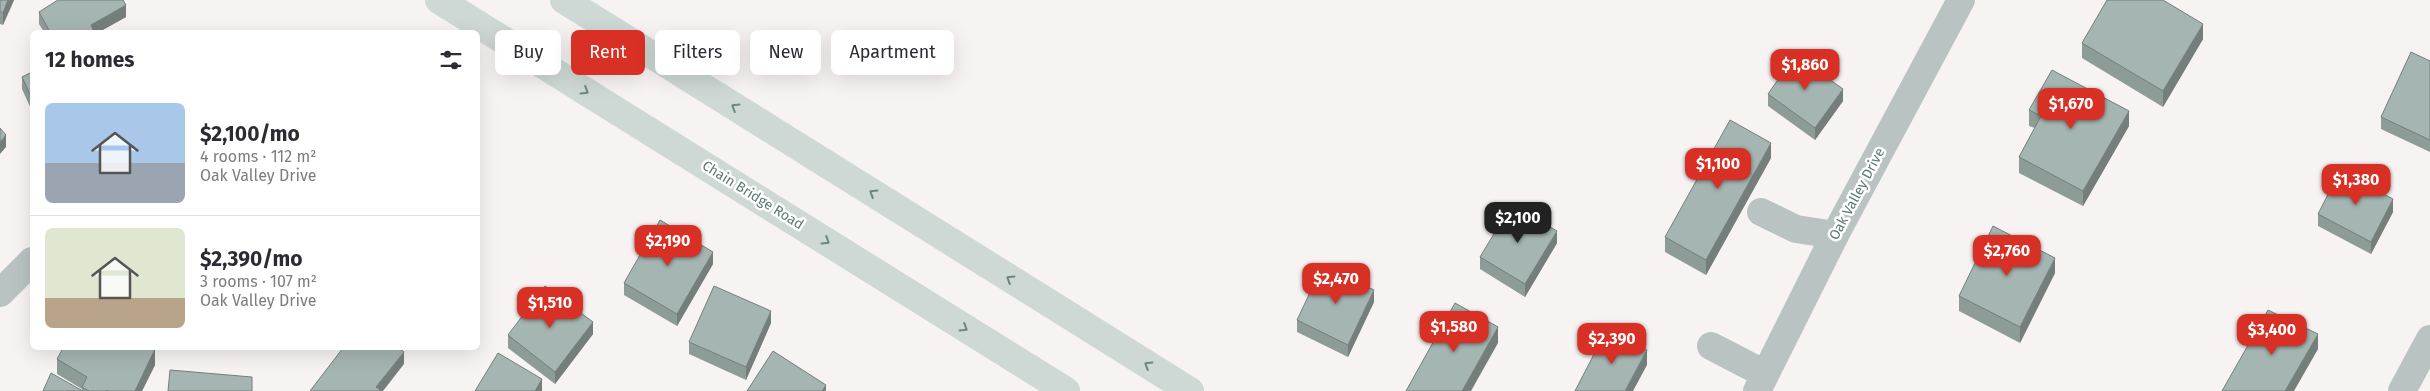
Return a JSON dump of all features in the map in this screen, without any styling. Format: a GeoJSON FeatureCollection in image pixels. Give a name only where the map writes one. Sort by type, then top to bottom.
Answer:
{"type":"FeatureCollection","features":[{"type":"Feature","properties":{"kind":"main road","name":"Chain Bridge Road"},"geometry":{"type":"LineString","coordinates":[[439,0],[1066,391]]}},
{"type":"Feature","properties":{"kind":"main road"},"geometry":{"type":"LineString","coordinates":[[564,0],[1190,391]]}},
{"type":"Feature","properties":{"kind":"street","name":"Oak Valley Drive"},"geometry":{"type":"LineString","coordinates":[[1761,383],[1835,235],[1961,0]]}},
{"type":"Feature","properties":{"kind":"street"},"geometry":{"type":"LineString","coordinates":[[1761,212],[1796,229],[1835,235]]}},
{"type":"Feature","properties":{"kind":"street"},"geometry":{"type":"LineString","coordinates":[[0,293],[30,263]]}},
{"type":"Feature","properties":{"kind":"street"},"geometry":{"type":"LineString","coordinates":[[2402,391],[2430,339]]}},
{"type":"Feature","properties":{"kind":"street"},"geometry":{"type":"LineString","coordinates":[[1711,346],[1761,383]]}},
{"type":"Feature","properties":{"kind":"building"},"geometry":{"type":"Polygon","coordinates":[[[0,0],[8,0],[3,13],[0,11],[0,0]]]}},
{"type":"Feature","properties":{"kind":"building"},"geometry":{"type":"Polygon","coordinates":[[[58,0],[123,0],[126,5],[91,25],[93,30],[49,30],[39,12],[58,0]]]}},
{"type":"Feature","properties":{"kind":"building"},"geometry":{"type":"Polygon","coordinates":[[[2107,0],[2163,0],[2203,24],[2163,91],[2082,43],[2107,0]]]}},
{"type":"Feature","properties":{"kind":"building"},"geometry":{"type":"Polygon","coordinates":[[[2411,52],[2430,61],[2430,140],[2381,117],[2411,52]]]}},
{"type":"Feature","properties":{"kind":"building"},"geometry":{"type":"Polygon","coordinates":[[[1795,55],[1843,89],[1815,128],[1768,94],[1795,55]]]}},
{"type":"Feature","properties":{"kind":"building"},"geometry":{"type":"Polygon","coordinates":[[[2052,70],[2129,111],[2083,191],[2019,157],[2041,116],[2029,110],[2052,70]]]}},
{"type":"Feature","properties":{"kind":"building"},"geometry":{"type":"Polygon","coordinates":[[[30,73],[30,95],[22,77],[30,73]]]}},
{"type":"Feature","properties":{"kind":"building"},"geometry":{"type":"Polygon","coordinates":[[[1730,120],[1771,143],[1706,260],[1665,237],[1730,120]]]}},
{"type":"Feature","properties":{"kind":"building"},"geometry":{"type":"Polygon","coordinates":[[[0,128],[6,135],[0,142],[0,128]]]}},
{"type":"Feature","properties":{"kind":"building"},"geometry":{"type":"Polygon","coordinates":[[[2340,171],[2393,199],[2371,242],[2318,214],[2340,171]]]}},
{"type":"Feature","properties":{"kind":"building"},"geometry":{"type":"Polygon","coordinates":[[[1512,204],[1557,231],[1525,284],[1480,257],[1512,204]]]}},
{"type":"Feature","properties":{"kind":"building"},"geometry":{"type":"Polygon","coordinates":[[[660,220],[713,252],[677,314],[624,283],[660,220]]]}},
{"type":"Feature","properties":{"kind":"building"},"geometry":{"type":"Polygon","coordinates":[[[1993,226],[2055,258],[2020,327],[1959,296],[1993,226]]]}},
{"type":"Feature","properties":{"kind":"building"},"geometry":{"type":"Polygon","coordinates":[[[1323,265],[1374,290],[1348,345],[1297,320],[1323,265]]]}},
{"type":"Feature","properties":{"kind":"building"},"geometry":{"type":"Polygon","coordinates":[[[545,286],[593,322],[555,372],[508,335],[545,286]]]}},
{"type":"Feature","properties":{"kind":"building"},"geometry":{"type":"Polygon","coordinates":[[[714,286],[771,311],[746,367],[689,342],[714,286]]]}},
{"type":"Feature","properties":{"kind":"building"},"geometry":{"type":"Polygon","coordinates":[[[1455,303],[1498,327],[1462,391],[1406,391],[1455,303]]]}},
{"type":"Feature","properties":{"kind":"building"},"geometry":{"type":"Polygon","coordinates":[[[2268,310],[2318,334],[2285,391],[2222,391],[2268,310]]]}},
{"type":"Feature","properties":{"kind":"building"},"geometry":{"type":"Polygon","coordinates":[[[1607,329],[1647,350],[1625,391],[1575,391],[1607,329]]]}},
{"type":"Feature","properties":{"kind":"building"},"geometry":{"type":"Polygon","coordinates":[[[62,350],[155,350],[135,391],[89,391],[82,387],[87,377],[57,359],[62,350]]]}},
{"type":"Feature","properties":{"kind":"building"},"geometry":{"type":"Polygon","coordinates":[[[341,350],[402,350],[404,352],[376,387],[381,391],[310,391],[341,350]]]}},
{"type":"Feature","properties":{"kind":"building"},"geometry":{"type":"Polygon","coordinates":[[[773,351],[826,385],[822,391],[747,391],[773,351]]]}},
{"type":"Feature","properties":{"kind":"building"},"geometry":{"type":"Polygon","coordinates":[[[498,353],[542,379],[535,391],[475,391],[498,353]]]}},
{"type":"Feature","properties":{"kind":"building"},"geometry":{"type":"Polygon","coordinates":[[[170,370],[252,377],[252,391],[168,391],[170,370]]]}},
{"type":"Feature","properties":{"kind":"building"},"geometry":{"type":"Polygon","coordinates":[[[51,373],[83,391],[43,391],[51,373]]]}}]}
